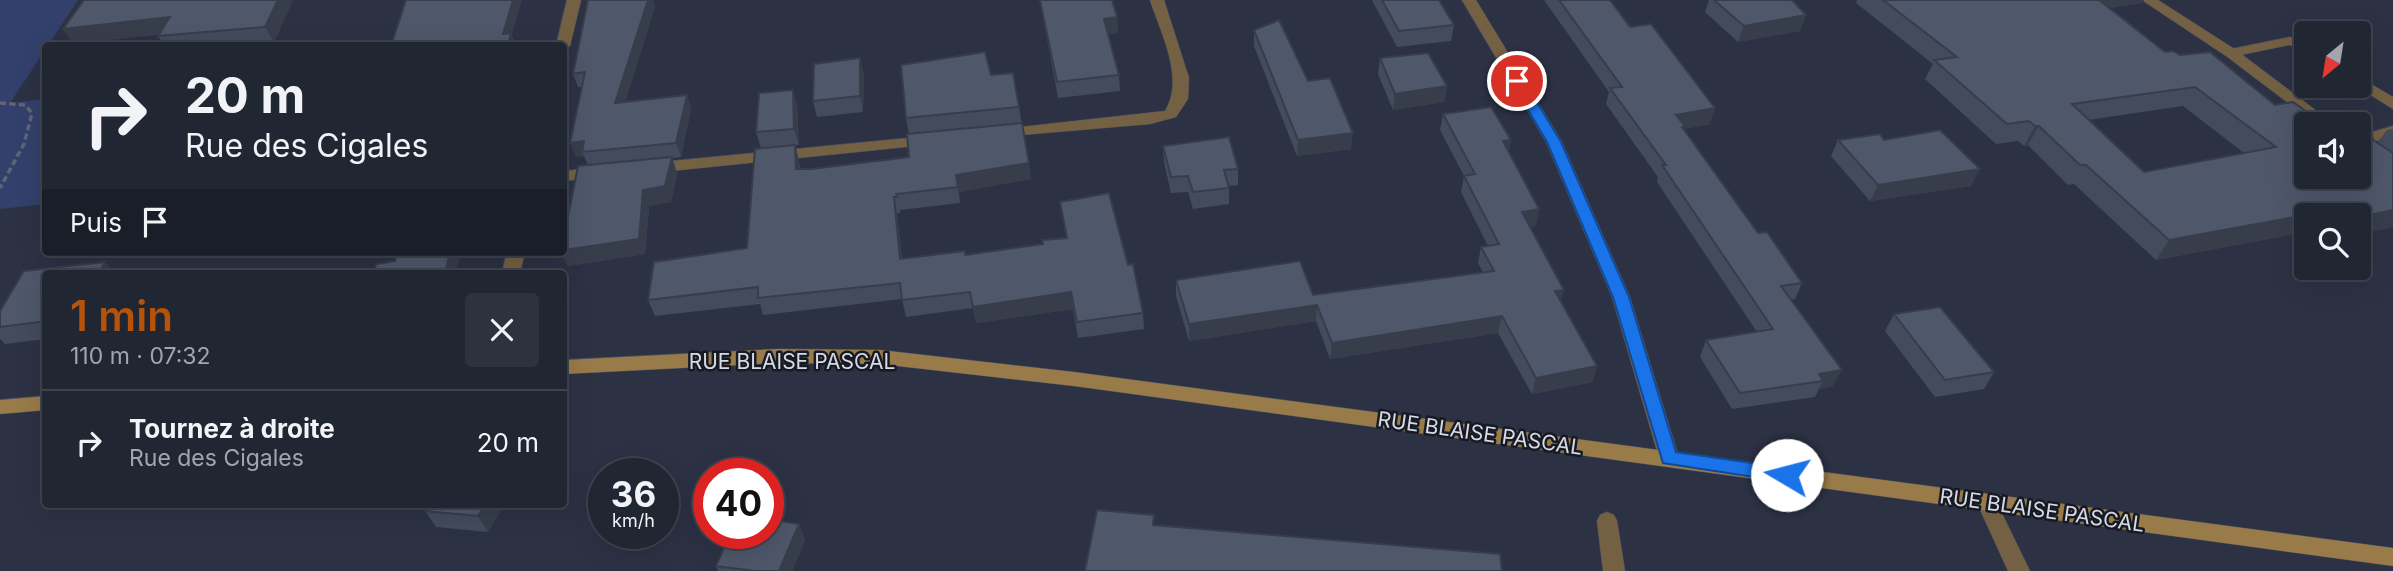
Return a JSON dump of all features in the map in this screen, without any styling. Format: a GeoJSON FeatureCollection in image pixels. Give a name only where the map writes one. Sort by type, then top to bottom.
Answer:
{"type":"FeatureCollection","features":[{"type":"Feature","properties":{"kind":"street"},"geometry":{"type":"LineString","coordinates":[[564,42],[574,0]]}},
{"type":"Feature","properties":{"kind":"street"},"geometry":{"type":"LineString","coordinates":[[986,135],[1150,119],[1171,114],[1180,99],[1182,78],[1157,0]]}},
{"type":"Feature","properties":{"kind":"street"},"geometry":{"type":"LineString","coordinates":[[1469,0],[1554,142],[1621,297],[1669,458]]}},
{"type":"Feature","properties":{"kind":"street"},"geometry":{"type":"LineString","coordinates":[[2149,0],[2231,53],[2310,112]]}},
{"type":"Feature","properties":{"kind":"street"},"geometry":{"type":"LineString","coordinates":[[2231,53],[2294,42]]}},
{"type":"Feature","properties":{"kind":"street"},"geometry":{"type":"LineString","coordinates":[[2371,89],[2393,104]]}},
{"type":"Feature","properties":{"kind":"street"},"geometry":{"type":"LineString","coordinates":[[2371,144],[2393,131]]}},
{"type":"Feature","properties":{"kind":"street"},"geometry":{"type":"LineString","coordinates":[[567,176],[945,139]]}},
{"type":"Feature","properties":{"kind":"street","name":"RUE BLAISE PASCAL"},"geometry":{"type":"LineString","coordinates":[[567,367],[778,356],[880,357],[1088,381],[2393,557]]}},
{"type":"Feature","properties":{"kind":"street"},"geometry":{"type":"LineString","coordinates":[[0,407],[42,403]]}},
{"type":"Feature","properties":{"kind":"street"},"geometry":{"type":"LineString","coordinates":[[1987,503],[2019,571]]}},
{"type":"Feature","properties":{"kind":"street"},"geometry":{"type":"LineString","coordinates":[[1607,521],[1614,571]]}},
{"type":"Feature","properties":{"kind":"path"},"geometry":{"type":"LineString","coordinates":[[0,103],[26,105],[32,113],[24,144],[0,188]]}},
{"type":"Feature","properties":{"kind":"shaded area"},"geometry":{"type":"Polygon","coordinates":[[[0,0],[78,0],[50,42],[42,42],[42,55],[10,103],[42,99],[42,204],[0,209],[0,0]]]}},
{"type":"Feature","properties":{"kind":"building"},"geometry":{"type":"Polygon","coordinates":[[[84,0],[278,0],[265,27],[158,36],[170,17],[63,29],[84,0]]]}},
{"type":"Feature","properties":{"kind":"building"},"geometry":{"type":"Polygon","coordinates":[[[406,0],[513,0],[503,34],[511,33],[509,42],[392,42],[406,0]]]}},
{"type":"Feature","properties":{"kind":"building"},"geometry":{"type":"Polygon","coordinates":[[[588,0],[648,0],[615,103],[687,95],[676,143],[582,152],[584,141],[570,143],[585,72],[573,74],[588,0]]]}},
{"type":"Feature","properties":{"kind":"building"},"geometry":{"type":"Polygon","coordinates":[[[1040,0],[1112,0],[1117,17],[1104,19],[1119,75],[1057,82],[1040,0]]]}},
{"type":"Feature","properties":{"kind":"building"},"geometry":{"type":"Polygon","coordinates":[[[1382,0],[1439,0],[1454,25],[1399,31],[1382,0]]]}},
{"type":"Feature","properties":{"kind":"building"},"geometry":{"type":"Polygon","coordinates":[[[1559,0],[1610,0],[1630,27],[1651,24],[1715,108],[1676,115],[1685,126],[1682,127],[1758,233],[1767,232],[1802,283],[1781,286],[1842,370],[1819,374],[1823,381],[1740,393],[1706,340],[1773,329],[1662,165],[1666,165],[1610,88],[1622,87],[1559,0]]]}},
{"type":"Feature","properties":{"kind":"building"},"geometry":{"type":"Polygon","coordinates":[[[1714,0],[1792,0],[1806,15],[1744,26],[1714,0]]]}},
{"type":"Feature","properties":{"kind":"building"},"geometry":{"type":"Polygon","coordinates":[[[1883,0],[2099,0],[2165,52],[2173,51],[2180,55],[2210,52],[2275,105],[2293,102],[2307,112],[2294,112],[2294,189],[2371,189],[2372,133],[2373,140],[2393,153],[2393,210],[2371,215],[2371,203],[2294,203],[2294,217],[2169,240],[2086,165],[2080,165],[2039,126],[2029,121],[2007,124],[1934,60],[1957,57],[1883,0]],[[2195,87],[2072,104],[2144,172],[2276,147],[2195,87]]]}},
{"type":"Feature","properties":{"kind":"building"},"geometry":{"type":"Polygon","coordinates":[[[1279,20],[1308,81],[1330,78],[1353,133],[1298,140],[1254,30],[1279,20]]]}},
{"type":"Feature","properties":{"kind":"building"},"geometry":{"type":"Polygon","coordinates":[[[985,52],[991,75],[1013,73],[1019,107],[906,118],[901,65],[985,52]]]}},
{"type":"Feature","properties":{"kind":"building"},"geometry":{"type":"Polygon","coordinates":[[[1428,53],[1447,86],[1395,94],[1380,58],[1428,53]]]}},
{"type":"Feature","properties":{"kind":"building"},"geometry":{"type":"Polygon","coordinates":[[[860,58],[860,96],[813,101],[814,64],[860,58]]]}},
{"type":"Feature","properties":{"kind":"building"},"geometry":{"type":"Polygon","coordinates":[[[793,90],[794,129],[756,132],[759,93],[793,90]]]}},
{"type":"Feature","properties":{"kind":"building"},"geometry":{"type":"Polygon","coordinates":[[[1491,107],[1511,140],[1503,141],[1539,209],[1522,212],[1564,290],[1555,291],[1597,366],[1536,378],[1502,316],[1332,343],[1317,305],[1189,324],[1176,280],[1300,261],[1313,295],[1494,271],[1481,247],[1499,244],[1464,176],[1475,174],[1443,114],[1491,107]]]}},
{"type":"Feature","properties":{"kind":"building"},"geometry":{"type":"Polygon","coordinates":[[[1022,123],[1029,163],[956,175],[958,187],[896,194],[897,197],[894,197],[900,259],[965,251],[965,255],[1043,244],[1042,240],[1067,238],[1060,202],[1109,193],[1128,265],[1133,264],[1143,313],[1077,322],[1071,292],[973,307],[970,292],[902,300],[900,283],[758,298],[758,287],[648,300],[654,262],[747,248],[755,149],[795,145],[796,169],[811,169],[909,157],[907,134],[1022,123]]]}},
{"type":"Feature","properties":{"kind":"building"},"geometry":{"type":"Polygon","coordinates":[[[1940,130],[1980,169],[1878,185],[1838,140],[1880,134],[1884,140],[1940,130]]]}},
{"type":"Feature","properties":{"kind":"building"},"geometry":{"type":"Polygon","coordinates":[[[1229,137],[1238,169],[1224,170],[1229,188],[1193,192],[1188,176],[1171,177],[1163,146],[1229,137]]]}},
{"type":"Feature","properties":{"kind":"building"},"geometry":{"type":"Polygon","coordinates":[[[672,157],[665,186],[643,190],[639,239],[567,250],[567,222],[578,166],[672,157]]]}},
{"type":"Feature","properties":{"kind":"building"},"geometry":{"type":"Polygon","coordinates":[[[397,256],[449,256],[446,270],[375,270],[376,264],[395,261],[397,256]]]}},
{"type":"Feature","properties":{"kind":"building"},"geometry":{"type":"Polygon","coordinates":[[[105,262],[101,270],[42,270],[42,322],[0,327],[0,311],[24,271],[105,262]]]}},
{"type":"Feature","properties":{"kind":"building"},"geometry":{"type":"Polygon","coordinates":[[[1940,307],[1994,372],[1945,380],[1894,314],[1940,307]]]}},
{"type":"Feature","properties":{"kind":"building"},"geometry":{"type":"Polygon","coordinates":[[[427,508],[483,508],[478,516],[425,511],[427,508]]]}},
{"type":"Feature","properties":{"kind":"building"},"geometry":{"type":"Polygon","coordinates":[[[1097,510],[1154,515],[1153,525],[1500,554],[1502,571],[1085,571],[1097,510]]]}},
{"type":"Feature","properties":{"kind":"building"},"geometry":{"type":"Polygon","coordinates":[[[784,522],[799,524],[779,571],[716,566],[723,549],[784,549],[784,522]]]}},
{"type":"Feature","properties":{"kind":"route"},"geometry":{"type":"LineString","coordinates":[[1517,81],[1554,142],[1621,297],[1669,458],[1787,475]]}}]}
